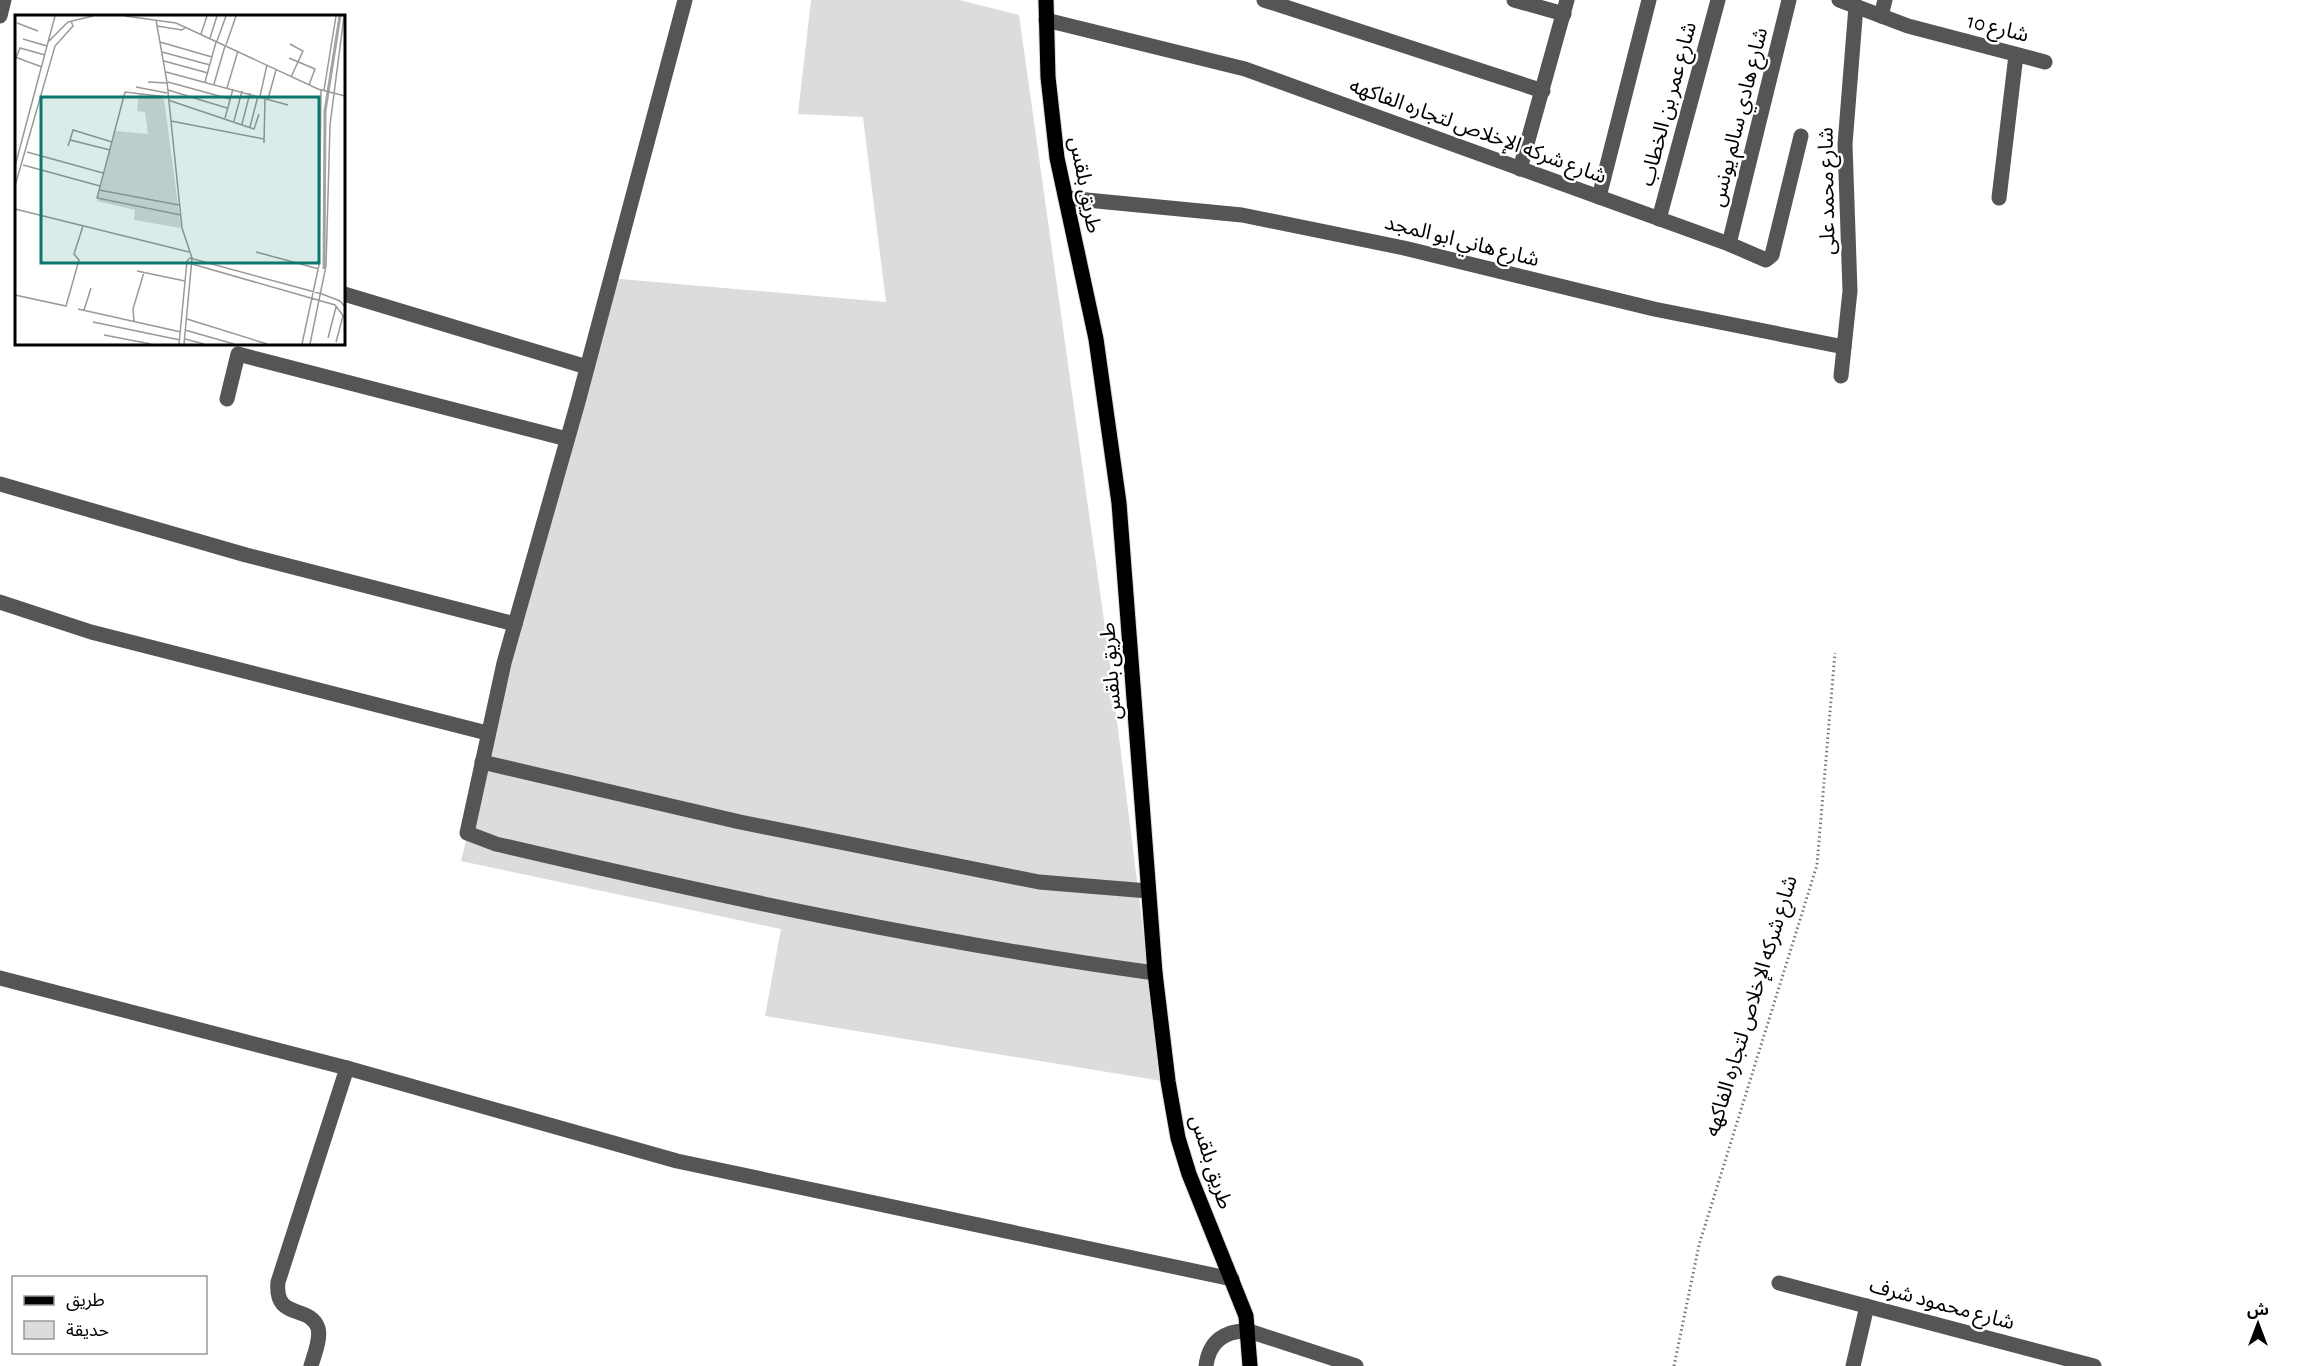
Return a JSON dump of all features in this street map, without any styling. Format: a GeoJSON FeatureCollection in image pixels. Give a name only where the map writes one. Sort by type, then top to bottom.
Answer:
{"type":"FeatureCollection","features":[{"type":"Feature","properties":{"kind":"main road","name":"طريق بلقس"},"geometry":{"type":"LineString","coordinates":[[1046,0],[1050,110],[1096,339],[1119,503],[1155,974],[1178,1138],[1189,1174],[1246,1316],[1250,1366]]}},
{"type":"Feature","properties":{"kind":"street"},"geometry":{"type":"LineString","coordinates":[[0,16],[4,0]]}},
{"type":"Feature","properties":{"kind":"street"},"geometry":{"type":"LineString","coordinates":[[685,0],[587,367],[515,624],[487,733],[466,831],[472,837],[754,903],[1041,958],[1155,974]]}},
{"type":"Feature","properties":{"kind":"street"},"geometry":{"type":"LineString","coordinates":[[1264,0],[1543,91]]}},
{"type":"Feature","properties":{"kind":"street"},"geometry":{"type":"LineString","coordinates":[[1514,0],[1565,7],[1520,169]]}},
{"type":"Feature","properties":{"kind":"street"},"geometry":{"type":"LineString","coordinates":[[1599,197],[1649,0]]}},
{"type":"Feature","properties":{"kind":"street","name":"شارع عمر بن الخطاب"},"geometry":{"type":"LineString","coordinates":[[1659,219],[1718,0]]}},
{"type":"Feature","properties":{"kind":"street","name":"شارع هادي سالم يونس"},"geometry":{"type":"LineString","coordinates":[[1729,244],[1789,0]]}},
{"type":"Feature","properties":{"kind":"street","name":"شارع 10"},"geometry":{"type":"LineString","coordinates":[[1839,0],[1933,34],[2045,62]]}},
{"type":"Feature","properties":{"kind":"street"},"geometry":{"type":"LineString","coordinates":[[1881,16],[1885,0]]}},
{"type":"Feature","properties":{"kind":"street","name":"شارع محمد على"},"geometry":{"type":"LineString","coordinates":[[1841,376],[1850,291],[1845,144],[1856,6]]}},
{"type":"Feature","properties":{"kind":"street","name":"شارع شركه الإخلاص لتجاره الفاكهه"},"geometry":{"type":"LineString","coordinates":[[1046,20],[1245,69],[1729,244],[1763,259],[1770,258],[1801,136]]}},
{"type":"Feature","properties":{"kind":"street"},"geometry":{"type":"LineString","coordinates":[[1998,198],[2016,55]]}},
{"type":"Feature","properties":{"kind":"street","name":"شارع هاني ابو المجد"},"geometry":{"type":"LineString","coordinates":[[1066,198],[1214,211],[1264,219],[1404,248],[1654,309],[1844,347]]}},
{"type":"Feature","properties":{"kind":"street"},"geometry":{"type":"LineString","coordinates":[[345,294],[587,367]]}},
{"type":"Feature","properties":{"kind":"street"},"geometry":{"type":"LineString","coordinates":[[227,399],[239,349],[567,439]]}},
{"type":"Feature","properties":{"kind":"street"},"geometry":{"type":"LineString","coordinates":[[0,484],[246,555],[515,624]]}},
{"type":"Feature","properties":{"kind":"street"},"geometry":{"type":"LineString","coordinates":[[0,602],[102,635],[487,733]]}},
{"type":"Feature","properties":{"kind":"street"},"geometry":{"type":"LineString","coordinates":[[482,762],[740,822],[1039,882],[1148,891]]}},
{"type":"Feature","properties":{"kind":"street"},"geometry":{"type":"LineString","coordinates":[[0,978],[347,1068],[677,1161],[1232,1279]]}},
{"type":"Feature","properties":{"kind":"street"},"geometry":{"type":"LineString","coordinates":[[311,1366],[318,1341],[318,1328],[312,1321],[280,1304],[277,1289],[347,1068]]}},
{"type":"Feature","properties":{"kind":"street","name":"شارع محمود شرف"},"geometry":{"type":"LineString","coordinates":[[1779,1283],[2094,1366]]}},
{"type":"Feature","properties":{"kind":"street"},"geometry":{"type":"LineString","coordinates":[[1853,1366],[1867,1306]]}},
{"type":"Feature","properties":{"kind":"street"},"geometry":{"type":"LineString","coordinates":[[1206,1366],[1213,1344],[1223,1335],[1236,1330],[1249,1331],[1356,1366]]}},
{"type":"Feature","properties":{"kind":"path","name":"شارع شركه الإخلاص لتجاره الفاكهه"},"geometry":{"type":"LineString","coordinates":[[1674,1366],[1699,1245],[1817,865],[1835,653]]}},
{"type":"Feature","properties":{"kind":"green space"},"geometry":{"type":"Polygon","coordinates":[[[811,0],[959,0],[1019,15],[1108,649],[1162,1081],[765,1016],[781,929],[461,861],[609,278],[886,302],[863,117],[798,114],[811,0]]]}}]}
